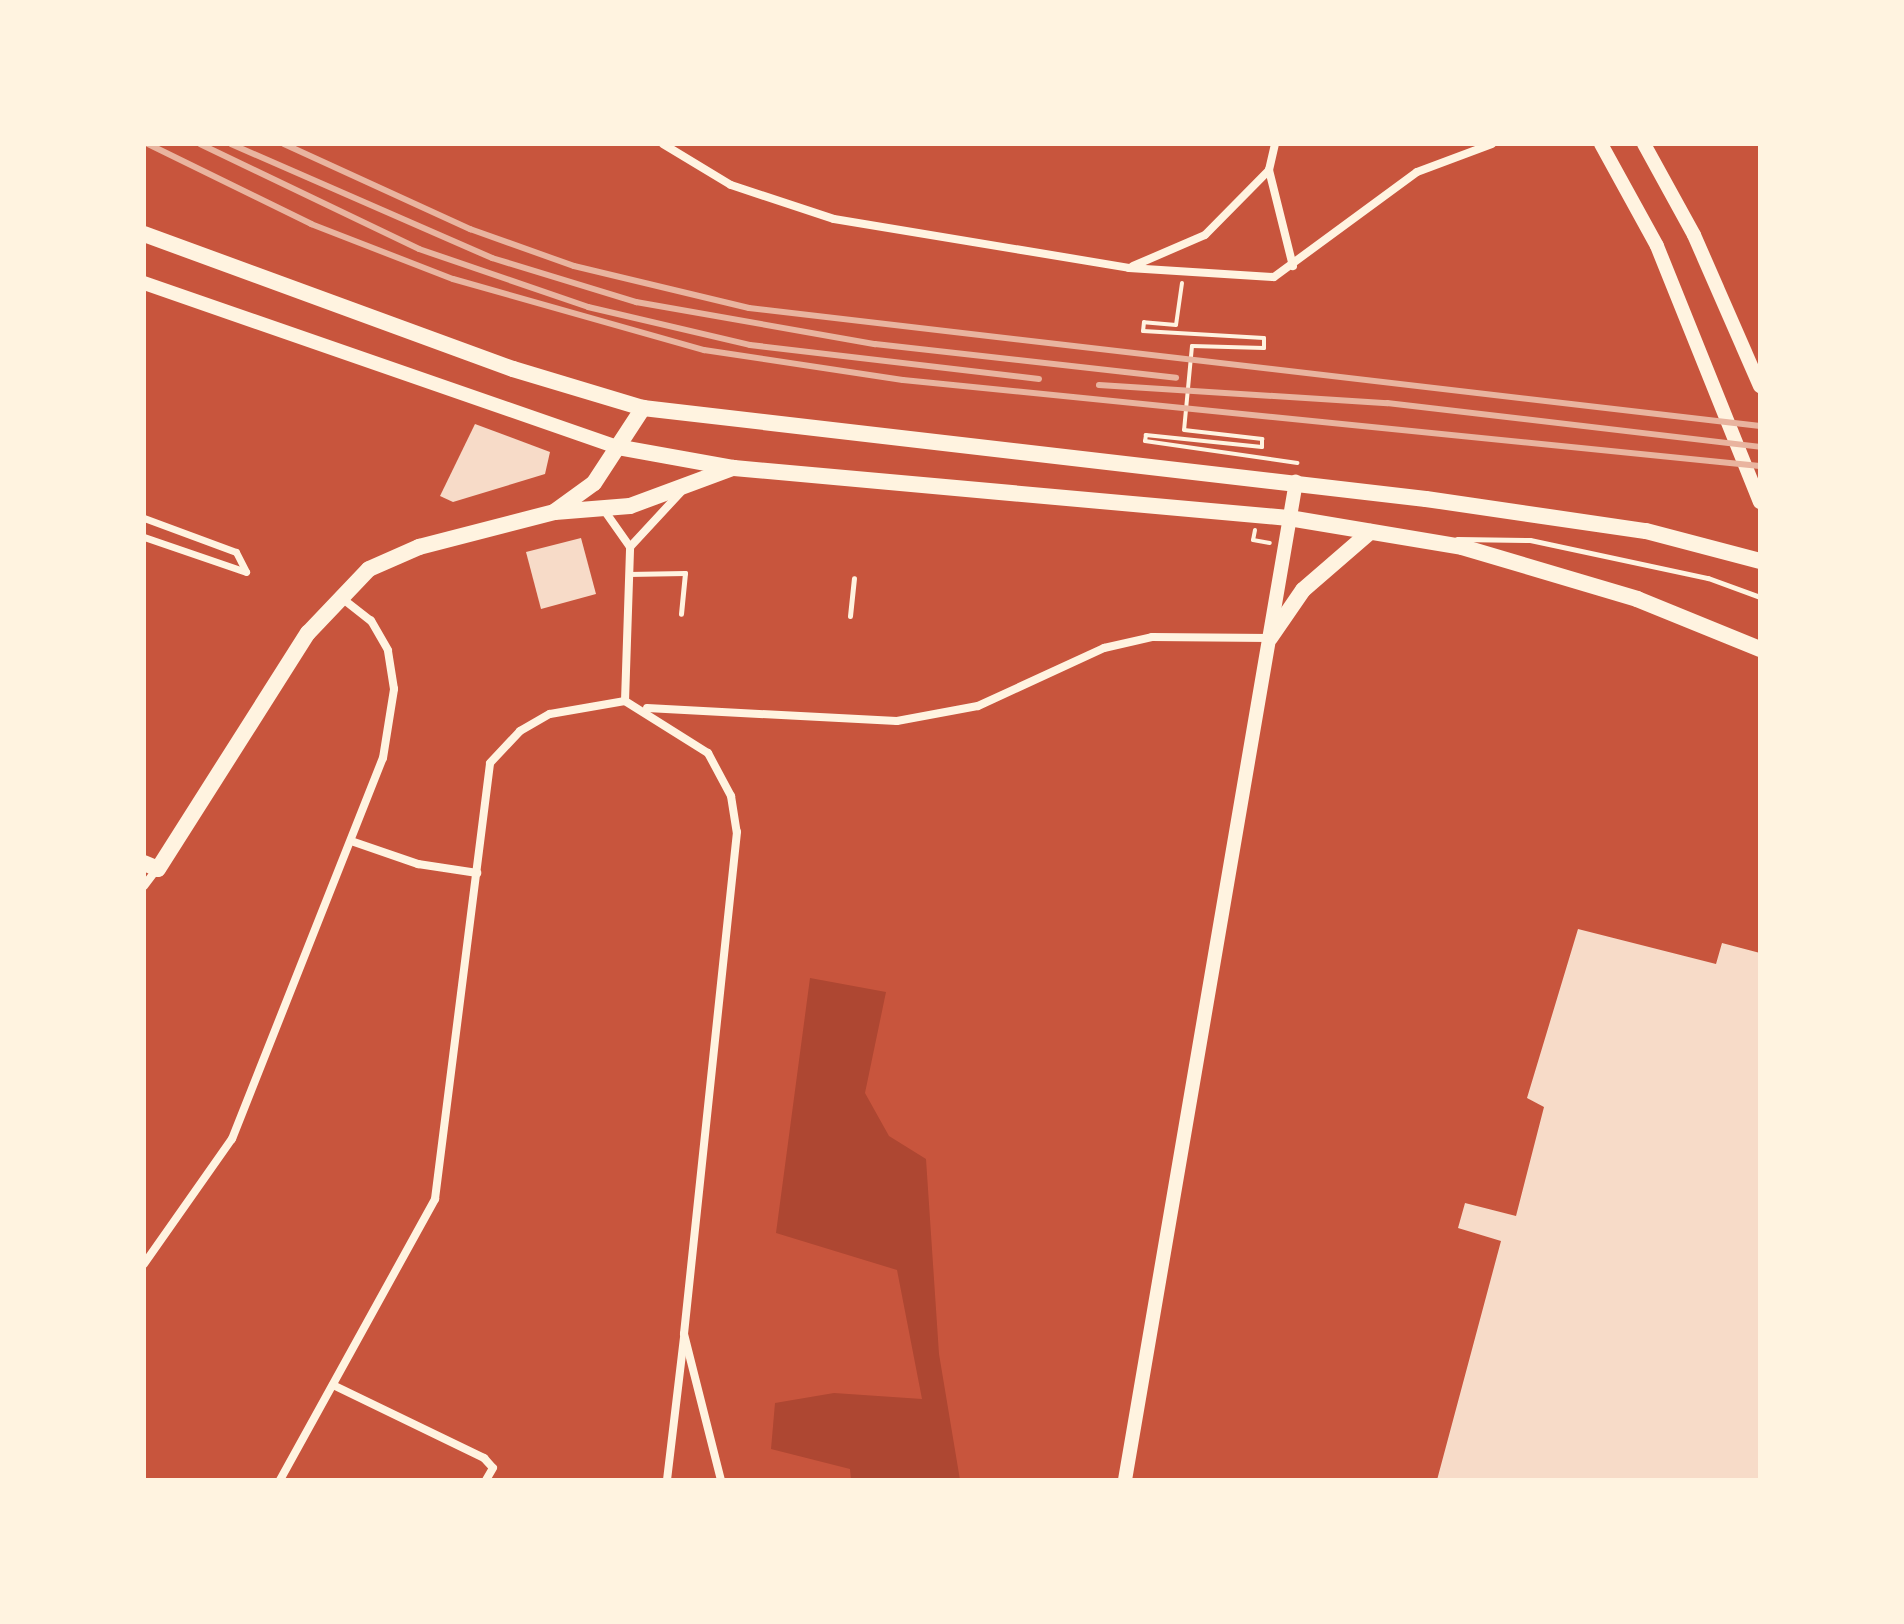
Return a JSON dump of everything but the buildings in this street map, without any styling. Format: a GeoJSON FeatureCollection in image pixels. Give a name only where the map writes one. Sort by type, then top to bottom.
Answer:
{"type":"FeatureCollection","features":[{"type":"Feature","properties":{"kind":"main road"},"geometry":{"type":"LineString","coordinates":[[1601,144],[1657,246],[1760,502]]}},
{"type":"Feature","properties":{"kind":"main road"},"geometry":{"type":"LineString","coordinates":[[1644,144],[1694,235],[1760,386]]}},
{"type":"Feature","properties":{"kind":"main road"},"geometry":{"type":"LineString","coordinates":[[144,234],[513,369],[643,408],[1296,482],[1646,531],[1760,561]]}},
{"type":"Feature","properties":{"kind":"main road"},"geometry":{"type":"LineString","coordinates":[[144,283],[617,447],[734,468],[1289,518],[1408,538],[1593,585],[1760,649]]}},
{"type":"Feature","properties":{"kind":"main road"},"geometry":{"type":"LineString","coordinates":[[554,512],[594,483],[643,408]]}},
{"type":"Feature","properties":{"kind":"main road"},"geometry":{"type":"LineString","coordinates":[[151,866],[308,633],[369,569],[419,547],[554,512],[604,510],[681,492],[734,468]]}},
{"type":"Feature","properties":{"kind":"main road"},"geometry":{"type":"LineString","coordinates":[[1125,1480],[1296,482]]}},
{"type":"Feature","properties":{"kind":"main road"},"geometry":{"type":"LineString","coordinates":[[1270,638],[1303,590],[1370,532]]}},
{"type":"Feature","properties":{"kind":"street"},"geometry":{"type":"LineString","coordinates":[[663,144],[731,185],[797,210],[1129,268],[1274,277],[1417,172],[1492,144]]}},
{"type":"Feature","properties":{"kind":"street"},"geometry":{"type":"LineString","coordinates":[[1275,144],[1269,170],[1293,266]]}},
{"type":"Feature","properties":{"kind":"street"},"geometry":{"type":"LineString","coordinates":[[1129,268],[1205,235],[1269,170]]}},
{"type":"Feature","properties":{"kind":"street"},"geometry":{"type":"LineString","coordinates":[[625,701],[630,547],[681,492]]}},
{"type":"Feature","properties":{"kind":"street"},"geometry":{"type":"LineString","coordinates":[[604,510],[630,547]]}},
{"type":"Feature","properties":{"kind":"street"},"geometry":{"type":"LineString","coordinates":[[144,518],[236,552],[246,572],[144,537]]}},
{"type":"Feature","properties":{"kind":"street"},"geometry":{"type":"LineString","coordinates":[[144,1264],[232,1139],[354,842],[383,758],[394,689],[382,637],[340,596]]}},
{"type":"Feature","properties":{"kind":"street"},"geometry":{"type":"LineString","coordinates":[[644,708],[897,721],[978,706],[1104,648],[1152,637],[1270,638]]}},
{"type":"Feature","properties":{"kind":"street"},"geometry":{"type":"LineString","coordinates":[[280,1480],[435,1199],[477,873],[482,797],[502,746],[563,709],[625,701],[644,708],[708,753],[731,796],[737,832],[667,1480]]}},
{"type":"Feature","properties":{"kind":"street"},"geometry":{"type":"LineString","coordinates":[[354,842],[418,864],[477,873]]}},
{"type":"Feature","properties":{"kind":"street"},"geometry":{"type":"LineString","coordinates":[[144,886],[151,866]]}},
{"type":"Feature","properties":{"kind":"street"},"geometry":{"type":"LineString","coordinates":[[684,1334],[721,1480]]}},
{"type":"Feature","properties":{"kind":"street"},"geometry":{"type":"LineString","coordinates":[[333,1385],[484,1458],[493,1468],[486,1480]]}},
{"type":"Feature","properties":{"kind":"lane"},"geometry":{"type":"LineString","coordinates":[[1408,538],[1530,540],[1708,578],[1760,597]]}},
{"type":"Feature","properties":{"kind":"lane"},"geometry":{"type":"LineString","coordinates":[[628,574],[685,573],[681,614]]}},
{"type":"Feature","properties":{"kind":"lane"},"geometry":{"type":"LineString","coordinates":[[850,616],[854,578]]}},
{"type":"Feature","properties":{"kind":"path"},"geometry":{"type":"LineString","coordinates":[[1183,273],[1176,325],[1144,322],[1143,331],[1264,338],[1264,348],[1192,346],[1184,430],[1262,439],[1262,447],[1146,435],[1145,441],[1307,464]]}},
{"type":"Feature","properties":{"kind":"shaded area"},"geometry":{"type":"Polygon","coordinates":[[[810,978],[886,992],[865,1093],[889,1136],[926,1159],[939,1354],[960,1480],[851,1480],[850,1469],[771,1449],[775,1403],[834,1393],[922,1399],[897,1270],[776,1233],[810,978]]]}},
{"type":"Feature","properties":{"kind":"railway"},"geometry":{"type":"LineString","coordinates":[[148,144],[311,224],[453,279],[704,350],[903,380],[1760,466]]}},
{"type":"Feature","properties":{"kind":"railway"},"geometry":{"type":"LineString","coordinates":[[200,144],[419,249],[588,307],[750,345],[1039,379]]}},
{"type":"Feature","properties":{"kind":"railway"},"geometry":{"type":"LineString","coordinates":[[231,144],[492,258],[636,302],[875,344],[1176,378]]}},
{"type":"Feature","properties":{"kind":"railway"},"geometry":{"type":"LineString","coordinates":[[284,144],[470,229],[574,266],[749,308],[1760,426]]}},
{"type":"Feature","properties":{"kind":"railway"},"geometry":{"type":"LineString","coordinates":[[1099,385],[1387,403],[1760,447]]}}]}
